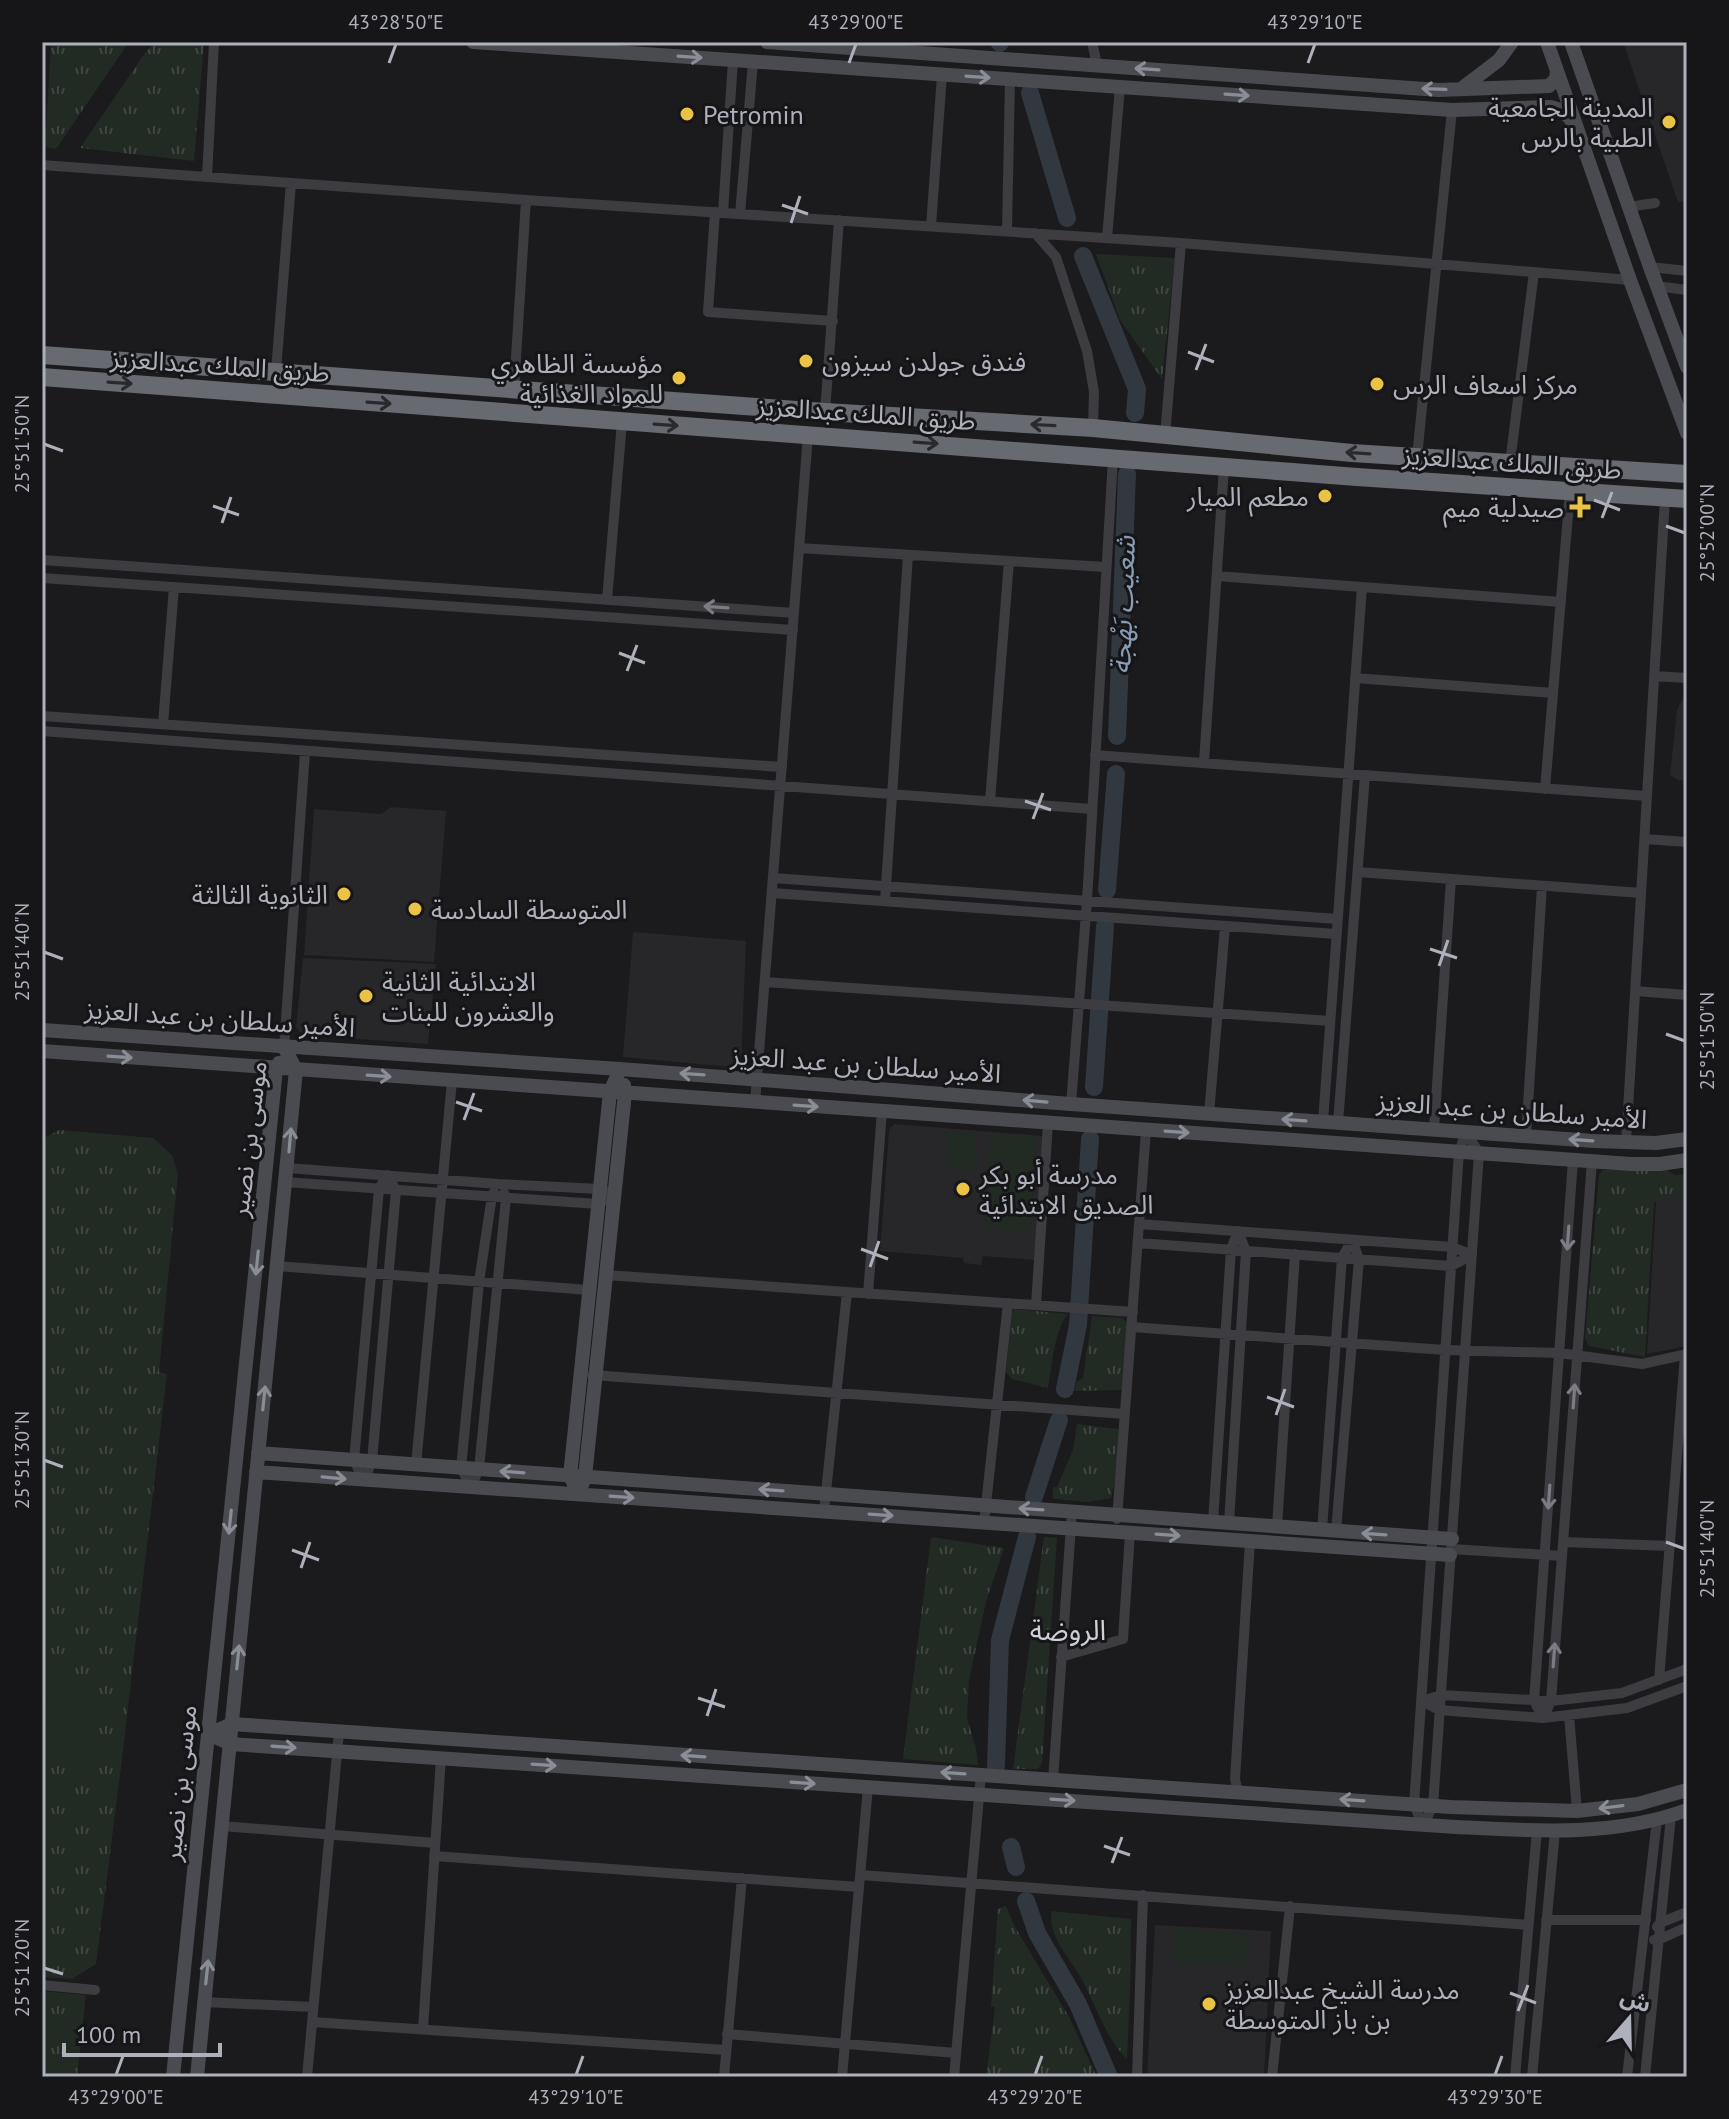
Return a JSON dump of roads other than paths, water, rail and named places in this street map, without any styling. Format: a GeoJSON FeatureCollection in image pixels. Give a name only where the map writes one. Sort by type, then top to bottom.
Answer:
{"type":"FeatureCollection","features":[{"type":"Feature","properties":{"kind":"highway","name":"طريق الملك عبدالعزيز"},"geometry":{"type":"LineString","coordinates":[[42,355],[825,412],[1093,428],[1417,457],[1687,474]]}},
{"type":"Feature","properties":{"kind":"highway","name":"طريق الملك عبدالعزيز"},"geometry":{"type":"LineString","coordinates":[[42,377],[1687,499]]}},
{"type":"Feature","properties":{"kind":"street"},"geometry":{"type":"LineString","coordinates":[[207,177],[214,42]]}},
{"type":"Feature","properties":{"kind":"street"},"geometry":{"type":"LineString","coordinates":[[473,42],[1452,110],[1551,107],[1567,114],[1576,127]]}},
{"type":"Feature","properties":{"kind":"street"},"geometry":{"type":"LineString","coordinates":[[767,42],[1439,90],[1549,86],[1556,79],[1557,71]]}},
{"type":"Feature","properties":{"kind":"street"},"geometry":{"type":"LineString","coordinates":[[777,42],[793,64]]}},
{"type":"Feature","properties":{"kind":"street"},"geometry":{"type":"LineString","coordinates":[[1092,42],[1097,65]]}},
{"type":"Feature","properties":{"kind":"street"},"geometry":{"type":"LineString","coordinates":[[1461,89],[1499,60],[1512,42]]}},
{"type":"Feature","properties":{"kind":"street"},"geometry":{"type":"LineString","coordinates":[[1547,42],[1687,433]]}},
{"type":"Feature","properties":{"kind":"street"},"geometry":{"type":"LineString","coordinates":[[1571,42],[1687,367]]}},
{"type":"Feature","properties":{"kind":"street"},"geometry":{"type":"LineString","coordinates":[[793,64],[802,43]]}},
{"type":"Feature","properties":{"kind":"street"},"geometry":{"type":"LineString","coordinates":[[733,60],[708,312],[833,321]]}},
{"type":"Feature","properties":{"kind":"street"},"geometry":{"type":"LineString","coordinates":[[740,214],[753,62]]}},
{"type":"Feature","properties":{"kind":"street"},"geometry":{"type":"LineString","coordinates":[[931,226],[942,75]]}},
{"type":"Feature","properties":{"kind":"street"},"geometry":{"type":"LineString","coordinates":[[1007,231],[1010,79]]}},
{"type":"Feature","properties":{"kind":"street"},"geometry":{"type":"LineString","coordinates":[[1107,238],[1120,87]]}},
{"type":"Feature","properties":{"kind":"street"},"geometry":{"type":"LineString","coordinates":[[1417,457],[1452,110]]}},
{"type":"Feature","properties":{"kind":"street"},"geometry":{"type":"LineString","coordinates":[[42,165],[1181,243],[1630,280]]}},
{"type":"Feature","properties":{"kind":"street"},"geometry":{"type":"LineString","coordinates":[[276,371],[291,183]]}},
{"type":"Feature","properties":{"kind":"street"},"geometry":{"type":"LineString","coordinates":[[514,389],[526,200]]}},
{"type":"Feature","properties":{"kind":"street"},"geometry":{"type":"LineString","coordinates":[[1628,207],[1655,203]]}},
{"type":"Feature","properties":{"kind":"street"},"geometry":{"type":"LineString","coordinates":[[825,412],[839,220]]}},
{"type":"Feature","properties":{"kind":"street"},"geometry":{"type":"LineString","coordinates":[[1035,233],[1056,257],[1087,351],[1094,392],[1093,428]]}},
{"type":"Feature","properties":{"kind":"street"},"geometry":{"type":"LineString","coordinates":[[1165,436],[1181,243]]}},
{"type":"Feature","properties":{"kind":"street"},"geometry":{"type":"LineString","coordinates":[[1650,267],[1687,271]]}},
{"type":"Feature","properties":{"kind":"street"},"geometry":{"type":"LineString","coordinates":[[1510,463],[1534,272]]}},
{"type":"Feature","properties":{"kind":"street"},"geometry":{"type":"LineString","coordinates":[[1656,286],[1687,290]]}},
{"type":"Feature","properties":{"kind":"street"},"geometry":{"type":"LineString","coordinates":[[607,600],[622,422]]}},
{"type":"Feature","properties":{"kind":"street"},"geometry":{"type":"LineString","coordinates":[[755,1103],[808,435]]}},
{"type":"Feature","properties":{"kind":"street"},"geometry":{"type":"LineString","coordinates":[[1071,1104],[1084,1004],[1085,916],[1113,458]]}},
{"type":"Feature","properties":{"kind":"street"},"geometry":{"type":"LineString","coordinates":[[1204,762],[1224,467]]}},
{"type":"Feature","properties":{"kind":"street"},"geometry":{"type":"LineString","coordinates":[[1545,789],[1570,491]]}},
{"type":"Feature","properties":{"kind":"street"},"geometry":{"type":"LineString","coordinates":[[1626,1142],[1665,498]]}},
{"type":"Feature","properties":{"kind":"street"},"geometry":{"type":"LineString","coordinates":[[799,548],[1106,567]]}},
{"type":"Feature","properties":{"kind":"street"},"geometry":{"type":"LineString","coordinates":[[885,901],[908,555]]}},
{"type":"Feature","properties":{"kind":"street"},"geometry":{"type":"LineString","coordinates":[[42,560],[794,613]]}},
{"type":"Feature","properties":{"kind":"street"},"geometry":{"type":"LineString","coordinates":[[990,801],[1009,561]]}},
{"type":"Feature","properties":{"kind":"street"},"geometry":{"type":"LineString","coordinates":[[1217,576],[1561,602]]}},
{"type":"Feature","properties":{"kind":"street"},"geometry":{"type":"LineString","coordinates":[[42,578],[793,630]]}},
{"type":"Feature","properties":{"kind":"street"},"geometry":{"type":"LineString","coordinates":[[163,724],[174,587]]}},
{"type":"Feature","properties":{"kind":"street"},"geometry":{"type":"LineString","coordinates":[[1323,1122],[1362,587]]}},
{"type":"Feature","properties":{"kind":"street"},"geometry":{"type":"LineString","coordinates":[[1654,676],[1687,678]]}},
{"type":"Feature","properties":{"kind":"street"},"geometry":{"type":"LineString","coordinates":[[1355,678],[1553,693]]}},
{"type":"Feature","properties":{"kind":"street"},"geometry":{"type":"LineString","coordinates":[[42,716],[782,767]]}},
{"type":"Feature","properties":{"kind":"street"},"geometry":{"type":"LineString","coordinates":[[42,731],[1092,809]]}},
{"type":"Feature","properties":{"kind":"street"},"geometry":{"type":"LineString","coordinates":[[284,1047],[305,752]]}},
{"type":"Feature","properties":{"kind":"street"},"geometry":{"type":"LineString","coordinates":[[1095,755],[1647,796]]}},
{"type":"Feature","properties":{"kind":"street"},"geometry":{"type":"LineString","coordinates":[[1338,1123],[1365,775]]}},
{"type":"Feature","properties":{"kind":"street"},"geometry":{"type":"LineString","coordinates":[[1645,839],[1687,842]]}},
{"type":"Feature","properties":{"kind":"street"},"geometry":{"type":"LineString","coordinates":[[1358,872],[1641,893]]}},
{"type":"Feature","properties":{"kind":"street"},"geometry":{"type":"LineString","coordinates":[[773,878],[1337,919]]}},
{"type":"Feature","properties":{"kind":"street"},"geometry":{"type":"LineString","coordinates":[[1434,1129],[1451,879]]}},
{"type":"Feature","properties":{"kind":"street"},"geometry":{"type":"LineString","coordinates":[[1526,1136],[1542,886]]}},
{"type":"Feature","properties":{"kind":"street"},"geometry":{"type":"LineString","coordinates":[[772,893],[1336,934]]}},
{"type":"Feature","properties":{"kind":"street"},"geometry":{"type":"LineString","coordinates":[[1209,1114],[1225,926]]}},
{"type":"Feature","properties":{"kind":"street"},"geometry":{"type":"LineString","coordinates":[[765,982],[1330,1021]]}},
{"type":"Feature","properties":{"kind":"street"},"geometry":{"type":"LineString","coordinates":[[1635,991],[1687,995]]}},
{"type":"Feature","properties":{"kind":"street","name":"الأمير سلطان بن عبد العزيز"},"geometry":{"type":"LineString","coordinates":[[42,1030],[1526,1136],[1656,1143],[1687,1139]]}},
{"type":"Feature","properties":{"kind":"street","name":"موسى بن نصير"},"geometry":{"type":"LineString","coordinates":[[173,2077],[276,1069],[284,1047]]}},
{"type":"Feature","properties":{"kind":"street","name":"موسى بن نصير"},"geometry":{"type":"LineString","coordinates":[[197,2077],[296,1070],[284,1047]]}},
{"type":"Feature","properties":{"kind":"street","name":"الأمير سلطان بن عبد العزيز"},"geometry":{"type":"LineString","coordinates":[[42,1051],[1573,1160],[1660,1164],[1687,1160]]}},
{"type":"Feature","properties":{"kind":"street"},"geometry":{"type":"LineString","coordinates":[[578,1476],[596,1376],[606,1275],[610,1092],[620,1069]]}},
{"type":"Feature","properties":{"kind":"street"},"geometry":{"type":"LineString","coordinates":[[578,1494],[580,1375],[598,1204],[607,1192],[625,1093],[620,1069]]}},
{"type":"Feature","properties":{"kind":"street"},"geometry":{"type":"LineString","coordinates":[[416,1465],[452,1081]]}},
{"type":"Feature","properties":{"kind":"street"},"geometry":{"type":"LineString","coordinates":[[868,1294],[882,1111]]}},
{"type":"Feature","properties":{"kind":"street"},"geometry":{"type":"LineString","coordinates":[[1036,1305],[1048,1123]]}},
{"type":"Feature","properties":{"kind":"street"},"geometry":{"type":"LineString","coordinates":[[1061,1657],[1123,1639],[1123,1532],[1118,1515],[1146,1130]]}},
{"type":"Feature","properties":{"kind":"street"},"geometry":{"type":"LineString","coordinates":[[1423,1825],[1414,1805],[1459,1152],[1466,1132]]}},
{"type":"Feature","properties":{"kind":"street"},"geometry":{"type":"LineString","coordinates":[[1423,1825],[1433,1806],[1479,1153],[1466,1132]]}},
{"type":"Feature","properties":{"kind":"street"},"geometry":{"type":"LineString","coordinates":[[1543,1718],[1534,1701],[1573,1160]]}},
{"type":"Feature","properties":{"kind":"street"},"geometry":{"type":"LineString","coordinates":[[1543,1718],[1551,1701],[1592,1161]]}},
{"type":"Feature","properties":{"kind":"street"},"geometry":{"type":"LineString","coordinates":[[286,1175],[444,1178],[607,1192]]}},
{"type":"Feature","properties":{"kind":"street"},"geometry":{"type":"LineString","coordinates":[[286,1175],[379,1189],[598,1204]]}},
{"type":"Feature","properties":{"kind":"street"},"geometry":{"type":"LineString","coordinates":[[364,1481],[354,1460],[379,1189],[387,1175]]}},
{"type":"Feature","properties":{"kind":"street"},"geometry":{"type":"LineString","coordinates":[[364,1481],[372,1461],[396,1190],[387,1175]]}},
{"type":"Feature","properties":{"kind":"street"},"geometry":{"type":"LineString","coordinates":[[471,1487],[461,1468],[479,1282],[492,1196],[499,1184]]}},
{"type":"Feature","properties":{"kind":"street"},"geometry":{"type":"LineString","coordinates":[[471,1487],[479,1469],[506,1198],[499,1184]]}},
{"type":"Feature","properties":{"kind":"street"},"geometry":{"type":"LineString","coordinates":[[1139,1224],[1452,1247],[1472,1255]]}},
{"type":"Feature","properties":{"kind":"street"},"geometry":{"type":"LineString","coordinates":[[1213,1522],[1231,1249],[1238,1231]]}},
{"type":"Feature","properties":{"kind":"street"},"geometry":{"type":"LineString","coordinates":[[1229,1523],[1246,1251],[1238,1231]]}},
{"type":"Feature","properties":{"kind":"street"},"geometry":{"type":"LineString","coordinates":[[1329,1530],[1342,1258],[1352,1240]]}},
{"type":"Feature","properties":{"kind":"street"},"geometry":{"type":"LineString","coordinates":[[1329,1530],[1359,1259],[1352,1240]]}},
{"type":"Feature","properties":{"kind":"street"},"geometry":{"type":"LineString","coordinates":[[1138,1243],[1451,1266],[1472,1255]]}},
{"type":"Feature","properties":{"kind":"street"},"geometry":{"type":"LineString","coordinates":[[1277,1526],[1295,1254]]}},
{"type":"Feature","properties":{"kind":"street"},"geometry":{"type":"LineString","coordinates":[[277,1266],[589,1290]]}},
{"type":"Feature","properties":{"kind":"street"},"geometry":{"type":"LineString","coordinates":[[606,1275],[1133,1312]]}},
{"type":"Feature","properties":{"kind":"street"},"geometry":{"type":"LineString","coordinates":[[824,1511],[847,1292]]}},
{"type":"Feature","properties":{"kind":"street"},"geometry":{"type":"LineString","coordinates":[[984,1523],[1008,1303]]}},
{"type":"Feature","properties":{"kind":"street"},"geometry":{"type":"LineString","coordinates":[[1131,1327],[1445,1350],[1559,1353],[1642,1364],[1686,1354],[1659,1680]]}},
{"type":"Feature","properties":{"kind":"street"},"geometry":{"type":"LineString","coordinates":[[580,1375],[1125,1414]]}},
{"type":"Feature","properties":{"kind":"street"},"geometry":{"type":"LineString","coordinates":[[258,1453],[1433,1538],[1451,1548]]}},
{"type":"Feature","properties":{"kind":"street"},"geometry":{"type":"LineString","coordinates":[[256,1472],[1431,1554],[1451,1548],[1562,1556]]}},
{"type":"Feature","properties":{"kind":"street"},"geometry":{"type":"LineString","coordinates":[[1053,1780],[1072,1512]]}},
{"type":"Feature","properties":{"kind":"street"},"geometry":{"type":"LineString","coordinates":[[1238,1793],[1235,1779],[1250,1541]]}},
{"type":"Feature","properties":{"kind":"street"},"geometry":{"type":"LineString","coordinates":[[1563,1542],[1670,1546]]}},
{"type":"Feature","properties":{"kind":"street"},"geometry":{"type":"LineString","coordinates":[[1422,1701],[1441,1695],[1551,1701],[1622,1693],[1687,1669]]}},
{"type":"Feature","properties":{"kind":"street"},"geometry":{"type":"LineString","coordinates":[[1422,1701],[1439,1710],[1543,1718],[1627,1708],[1687,1686]]}},
{"type":"Feature","properties":{"kind":"street"},"geometry":{"type":"LineString","coordinates":[[1569,1715],[1577,1811]]}},
{"type":"Feature","properties":{"kind":"street"},"geometry":{"type":"LineString","coordinates":[[209,1734],[232,1724],[1433,1806],[1577,1811],[1638,1804],[1687,1790]]}},
{"type":"Feature","properties":{"kind":"street"},"geometry":{"type":"LineString","coordinates":[[307,2077],[339,1732]]}},
{"type":"Feature","properties":{"kind":"street"},"geometry":{"type":"LineString","coordinates":[[209,1734],[230,1744],[1537,1831],[1599,1828],[1664,1818],[1687,1810]]}},
{"type":"Feature","properties":{"kind":"street"},"geometry":{"type":"LineString","coordinates":[[423,2029],[441,1758]]}},
{"type":"Feature","properties":{"kind":"street"},"geometry":{"type":"LineString","coordinates":[[954,2077],[981,1775]]}},
{"type":"Feature","properties":{"kind":"street"},"geometry":{"type":"LineString","coordinates":[[842,2077],[868,1787]]}},
{"type":"Feature","properties":{"kind":"street"},"geometry":{"type":"LineString","coordinates":[[1627,2077],[1646,1920],[1664,1818]]}},
{"type":"Feature","properties":{"kind":"street"},"geometry":{"type":"LineString","coordinates":[[1645,2077],[1660,1923],[1664,1818]]}},
{"type":"Feature","properties":{"kind":"street"},"geometry":{"type":"LineString","coordinates":[[222,1826],[435,1843]]}},
{"type":"Feature","properties":{"kind":"street"},"geometry":{"type":"LineString","coordinates":[[1515,2077],[1537,1831]]}},
{"type":"Feature","properties":{"kind":"street"},"geometry":{"type":"LineString","coordinates":[[1532,2077],[1555,1831]]}},
{"type":"Feature","properties":{"kind":"street"},"geometry":{"type":"LineString","coordinates":[[434,1856],[859,1887]]}},
{"type":"Feature","properties":{"kind":"street"},"geometry":{"type":"LineString","coordinates":[[861,1875],[1528,1925]]}},
{"type":"Feature","properties":{"kind":"street"},"geometry":{"type":"LineString","coordinates":[[724,2077],[742,1878]]}},
{"type":"Feature","properties":{"kind":"street"},"geometry":{"type":"LineString","coordinates":[[1137,2077],[1143,1895]]}},
{"type":"Feature","properties":{"kind":"street"},"geometry":{"type":"LineString","coordinates":[[1272,2077],[1290,1906]]}},
{"type":"Feature","properties":{"kind":"street"},"geometry":{"type":"LineString","coordinates":[[1644,1940],[1660,1923],[1687,1912]]}},
{"type":"Feature","properties":{"kind":"street"},"geometry":{"type":"LineString","coordinates":[[1546,1920],[1646,1920]]}},
{"type":"Feature","properties":{"kind":"street"},"geometry":{"type":"LineString","coordinates":[[1644,1940],[1658,1940],[1687,1927]]}},
{"type":"Feature","properties":{"kind":"street"},"geometry":{"type":"LineString","coordinates":[[42,1985],[95,1990]]}},
{"type":"Feature","properties":{"kind":"street"},"geometry":{"type":"LineString","coordinates":[[204,2002],[313,2007]]}},
{"type":"Feature","properties":{"kind":"street"},"geometry":{"type":"LineString","coordinates":[[312,2022],[726,2050]]}},
{"type":"Feature","properties":{"kind":"street"},"geometry":{"type":"LineString","coordinates":[[727,2034],[956,2053]]}},
{"type":"Feature","properties":{"kind":"waterway","name":"شعيب بَهْجة"},"geometry":{"type":"LineString","coordinates":[[1030,93],[1067,218]]}},
{"type":"Feature","properties":{"kind":"waterway","name":"شعيب بَهْجة"},"geometry":{"type":"LineString","coordinates":[[1083,256],[1137,389],[1135,413]]}},
{"type":"Feature","properties":{"kind":"waterway","name":"شعيب بَهْجة"},"geometry":{"type":"LineString","coordinates":[[1117,736],[1127,474]]}},
{"type":"Feature","properties":{"kind":"waterway","name":"شعيب بَهْجة"},"geometry":{"type":"LineString","coordinates":[[1107,890],[1116,774]]}},
{"type":"Feature","properties":{"kind":"waterway","name":"شعيب بَهْجة"},"geometry":{"type":"LineString","coordinates":[[1094,1087],[1105,926]]}},
{"type":"Feature","properties":{"kind":"waterway","name":"شعيب بَهْجة"},"geometry":{"type":"LineString","coordinates":[[1065,1389],[1078,1325],[1090,1139]]}},
{"type":"Feature","properties":{"kind":"waterway","name":"شعيب بَهْجة"},"geometry":{"type":"LineString","coordinates":[[1034,1497],[1059,1420]]}},
{"type":"Feature","properties":{"kind":"waterway","name":"شعيب بَهْجة"},"geometry":{"type":"LineString","coordinates":[[996,1766],[1000,1640],[1027,1537]]}},
{"type":"Feature","properties":{"kind":"waterway","name":"شعيب بَهْجة"},"geometry":{"type":"LineString","coordinates":[[1011,1847],[1016,1867]]}},
{"type":"Feature","properties":{"kind":"waterway","name":"شعيب بَهْجة"},"geometry":{"type":"LineString","coordinates":[[1026,1901],[1037,1933],[1078,2004],[1109,2077]]}},
{"type":"Feature","properties":{"kind":"place","name":"Petromin"},"geometry":{"type":"Point","coordinates":[687,114]}},
{"type":"Feature","properties":{"kind":"place","name":"المدينة الجامعية الطبية بالرس"},"geometry":{"type":"Point","coordinates":[1669,122]}},
{"type":"Feature","properties":{"kind":"place","name":"فندق جولدن سيزون"},"geometry":{"type":"Point","coordinates":[806,361]}},
{"type":"Feature","properties":{"kind":"place","name":"مؤسسة الظاهري للمواد الغذائية"},"geometry":{"type":"Point","coordinates":[679,378]}},
{"type":"Feature","properties":{"kind":"place","name":"مركز اسعاف الرس"},"geometry":{"type":"Point","coordinates":[1377,384]}},
{"type":"Feature","properties":{"kind":"place","name":"مطعم الميار"},"geometry":{"type":"Point","coordinates":[1325,496]}},
{"type":"Feature","properties":{"kind":"place","name":"صيدلية ميم"},"geometry":{"type":"Point","coordinates":[1580,507]}},
{"type":"Feature","properties":{"kind":"place","name":"الثانوية الثالثة"},"geometry":{"type":"Point","coordinates":[344,894]}},
{"type":"Feature","properties":{"kind":"place","name":"المتوسطة السادسة"},"geometry":{"type":"Point","coordinates":[415,909]}},
{"type":"Feature","properties":{"kind":"place","name":"الابتدائية الثانية والعشرون للبنات"},"geometry":{"type":"Point","coordinates":[366,996]}},
{"type":"Feature","properties":{"kind":"place","name":"مدرسة أبو بكر الصديق الابتدائية"},"geometry":{"type":"Point","coordinates":[963,1189]}},
{"type":"Feature","properties":{"kind":"place","name":"مدرسة الشيخ عبدالعزيز بن باز المتوسطة"},"geometry":{"type":"Point","coordinates":[1209,2004]}},
{"type":"Feature","properties":{"kind":"district","name":"الروضة"},"geometry":{"type":"Point","coordinates":[1068,1629]}}]}
